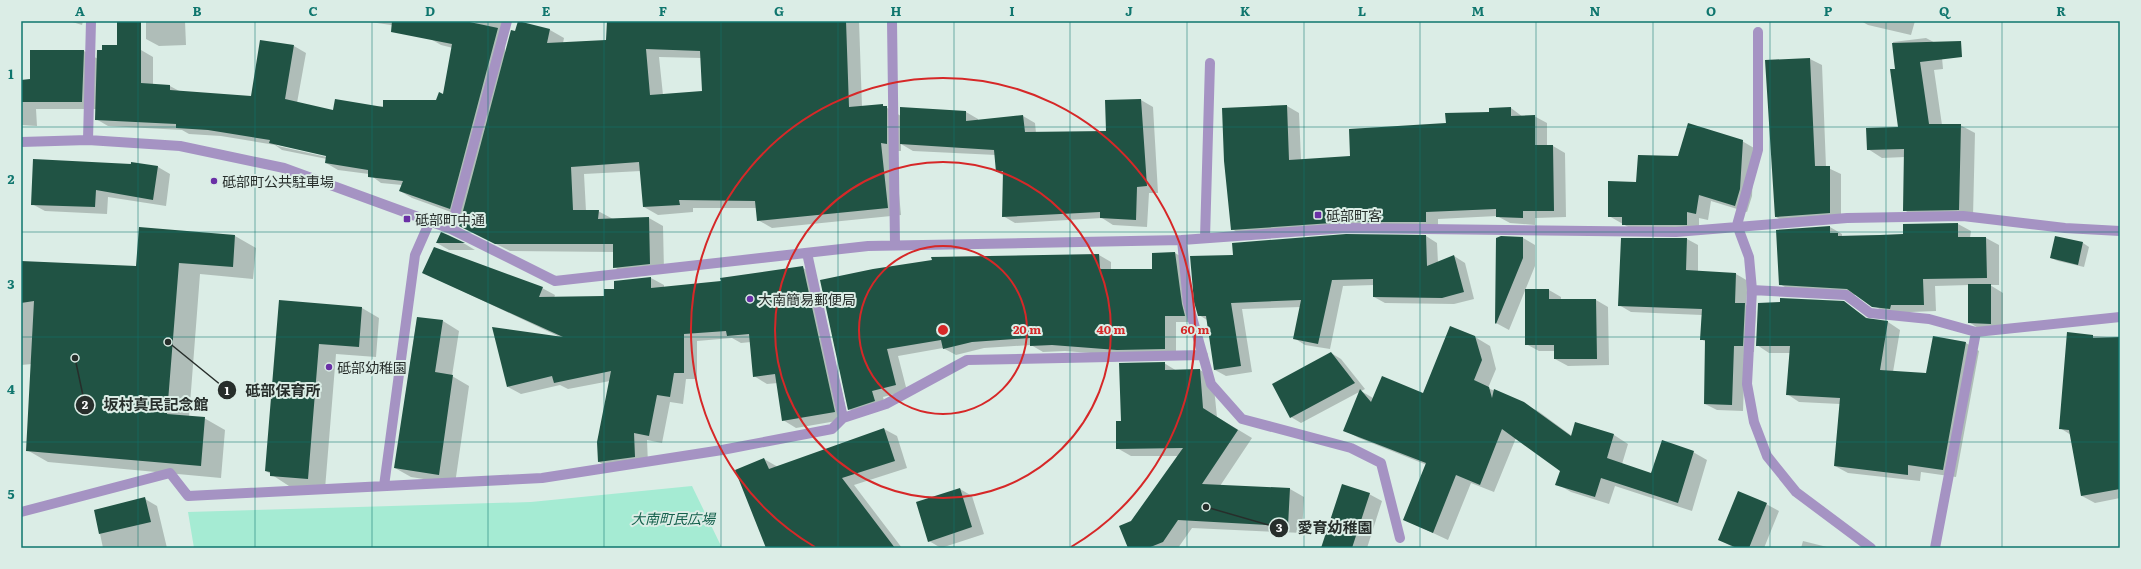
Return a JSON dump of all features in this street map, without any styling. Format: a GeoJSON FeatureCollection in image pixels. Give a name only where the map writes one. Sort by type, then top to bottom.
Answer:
{"type":"FeatureCollection","features":[{"type":"Feature","properties":{"kind":"street"},"geometry":{"type":"LineString","coordinates":[[88,140],[91,21]]}},
{"type":"Feature","properties":{"kind":"street"},"geometry":{"type":"LineString","coordinates":[[451,229],[507,21]]}},
{"type":"Feature","properties":{"kind":"street"},"geometry":{"type":"LineString","coordinates":[[892,21],[895,245]]}},
{"type":"Feature","properties":{"kind":"street"},"geometry":{"type":"LineString","coordinates":[[1758,32],[1758,150],[1737,225],[1749,258],[1752,290],[1747,384],[1754,422],[1767,456],[1796,492],[1871,548]]}},
{"type":"Feature","properties":{"kind":"street"},"geometry":{"type":"LineString","coordinates":[[1205,238],[1210,63]]}},
{"type":"Feature","properties":{"kind":"street"},"geometry":{"type":"LineString","coordinates":[[21,142],[88,140],[180,146],[284,168],[451,229],[555,281],[868,246],[1182,240],[1346,228],[1676,232],[1737,225],[1847,218],[1963,216],[2065,228],[2120,231]]}},
{"type":"Feature","properties":{"kind":"street"},"geometry":{"type":"LineString","coordinates":[[384,486],[414,256],[430,221]]}},
{"type":"Feature","properties":{"kind":"street"},"geometry":{"type":"LineString","coordinates":[[1182,240],[1188,303],[1211,384],[1242,419],[1351,448],[1381,463],[1400,538]]}},
{"type":"Feature","properties":{"kind":"street"},"geometry":{"type":"LineString","coordinates":[[807,252],[843,418]]}},
{"type":"Feature","properties":{"kind":"street"},"geometry":{"type":"LineString","coordinates":[[1752,290],[1846,295],[1870,313],[1929,318],[1976,332],[2120,317]]}},
{"type":"Feature","properties":{"kind":"street"},"geometry":{"type":"LineString","coordinates":[[1935,548],[1976,332]]}},
{"type":"Feature","properties":{"kind":"street"},"geometry":{"type":"LineString","coordinates":[[21,512],[170,473],[188,496],[542,478],[722,450],[832,429],[843,418],[886,404],[967,360],[1203,355]]}},
{"type":"Feature","properties":{"kind":"green space","name":"大南町民広場"},"geometry":{"type":"Polygon","coordinates":[[[692,486],[722,548],[194,548],[188,512],[531,502],[692,486]]]}},
{"type":"Feature","properties":{"kind":"building"},"geometry":{"type":"Polygon","coordinates":[[[117,21],[141,21],[141,83],[170,85],[170,90],[251,96],[260,40],[294,45],[285,99],[333,110],[335,99],[383,107],[383,100],[436,100],[439,92],[443,94],[452,44],[391,32],[392,21],[465,21],[498,28],[450,209],[399,191],[403,181],[368,177],[368,170],[325,163],[326,156],[269,143],[270,140],[208,130],[176,128],[176,124],[95,120],[97,50],[102,50],[102,45],[117,45],[117,21]]]}},
{"type":"Feature","properties":{"kind":"building"},"geometry":{"type":"Polygon","coordinates":[[[518,21],[550,29],[547,43],[606,40],[607,21],[846,21],[849,107],[883,104],[883,106],[887,106],[887,144],[881,143],[888,208],[757,221],[755,201],[679,200],[680,205],[643,207],[639,162],[571,167],[573,210],[599,210],[598,219],[649,217],[650,264],[613,268],[613,244],[495,244],[459,226],[511,30],[515,31],[518,21]],[[646,49],[650,95],[702,91],[700,51],[646,49]]]}},
{"type":"Feature","properties":{"kind":"building"},"geometry":{"type":"Polygon","coordinates":[[[1961,41],[1962,57],[1920,62],[1929,124],[1961,124],[1959,210],[1903,211],[1904,149],[1867,150],[1866,128],[1898,127],[1890,69],[1895,69],[1892,43],[1961,41]]]}},
{"type":"Feature","properties":{"kind":"building"},"geometry":{"type":"Polygon","coordinates":[[[30,50],[84,50],[82,102],[21,102],[21,80],[30,79],[30,50]]]}},
{"type":"Feature","properties":{"kind":"building"},"geometry":{"type":"Polygon","coordinates":[[[1810,58],[1815,166],[1830,166],[1830,213],[1775,217],[1765,60],[1810,58]]]}},
{"type":"Feature","properties":{"kind":"building"},"geometry":{"type":"Polygon","coordinates":[[[1141,99],[1147,186],[1137,187],[1136,220],[1100,218],[1100,212],[1002,217],[1003,171],[996,172],[994,150],[900,144],[900,107],[966,111],[966,121],[1023,115],[1025,132],[1106,131],[1105,100],[1141,99]]]}},
{"type":"Feature","properties":{"kind":"building"},"geometry":{"type":"Polygon","coordinates":[[[1287,105],[1289,160],[1350,156],[1349,129],[1446,123],[1445,113],[1489,112],[1489,108],[1511,107],[1511,116],[1535,115],[1535,145],[1553,145],[1554,211],[1523,211],[1523,218],[1496,217],[1496,209],[1426,212],[1426,222],[1346,222],[1231,230],[1224,161],[1222,108],[1287,105]]]}},
{"type":"Feature","properties":{"kind":"building"},"geometry":{"type":"Polygon","coordinates":[[[1688,123],[1743,140],[1740,189],[1735,206],[1699,195],[1696,214],[1687,212],[1687,225],[1622,225],[1622,217],[1608,217],[1608,181],[1636,182],[1638,155],[1678,156],[1688,123]]]}},
{"type":"Feature","properties":{"kind":"building"},"geometry":{"type":"Polygon","coordinates":[[[33,159],[131,164],[131,162],[158,166],[153,200],[96,190],[95,207],[31,205],[33,159]]]}},
{"type":"Feature","properties":{"kind":"building"},"geometry":{"type":"Polygon","coordinates":[[[1958,223],[1958,237],[1986,237],[1987,278],[1923,279],[1924,305],[1891,305],[1890,309],[1872,307],[1847,289],[1779,285],[1776,230],[1830,226],[1830,233],[1838,233],[1838,236],[1880,235],[1903,234],[1903,224],[1958,223]]]}},
{"type":"Feature","properties":{"kind":"building"},"geometry":{"type":"Polygon","coordinates":[[[139,227],[235,235],[233,267],[179,263],[167,414],[205,417],[201,466],[26,451],[34,301],[21,303],[21,261],[136,266],[139,227]]]}},
{"type":"Feature","properties":{"kind":"building"},"geometry":{"type":"Polygon","coordinates":[[[441,232],[448,235],[465,243],[436,243],[441,232]]]}},
{"type":"Feature","properties":{"kind":"building"},"geometry":{"type":"Polygon","coordinates":[[[1346,234],[1426,235],[1427,266],[1454,255],[1464,292],[1442,298],[1373,297],[1373,279],[1332,280],[1318,344],[1293,339],[1301,300],[1231,303],[1241,366],[1214,370],[1206,316],[1198,316],[1194,302],[1190,256],[1233,255],[1232,243],[1346,234]]]}},
{"type":"Feature","properties":{"kind":"building"},"geometry":{"type":"Polygon","coordinates":[[[1501,236],[1523,237],[1523,258],[1496,324],[1496,238],[1501,236]]]}},
{"type":"Feature","properties":{"kind":"building"},"geometry":{"type":"Polygon","coordinates":[[[2055,236],[2083,242],[2078,265],[2050,258],[2055,236]]]}},
{"type":"Feature","properties":{"kind":"building"},"geometry":{"type":"Polygon","coordinates":[[[1621,238],[1687,238],[1686,270],[1736,273],[1735,303],[1745,303],[1743,346],[1734,346],[1732,405],[1704,404],[1705,340],[1700,340],[1702,309],[1618,306],[1621,238]]]}},
{"type":"Feature","properties":{"kind":"building"},"geometry":{"type":"Polygon","coordinates":[[[434,247],[543,287],[539,297],[604,296],[604,289],[614,289],[614,281],[651,277],[651,288],[721,281],[720,278],[803,266],[835,412],[782,421],[775,374],[753,377],[749,334],[727,336],[726,331],[684,334],[684,373],[674,373],[670,397],[657,395],[649,436],[634,433],[635,457],[598,462],[597,442],[611,371],[554,383],[552,376],[507,387],[492,327],[563,337],[422,273],[434,247]]]}},
{"type":"Feature","properties":{"kind":"building"},"geometry":{"type":"Polygon","coordinates":[[[1175,252],[1185,316],[1165,316],[1165,349],[1117,350],[1052,345],[1030,346],[1030,338],[972,342],[943,349],[941,340],[887,349],[896,385],[872,391],[875,401],[848,410],[820,280],[873,269],[932,260],[931,257],[1099,254],[1100,269],[1152,269],[1152,253],[1175,252]]]}},
{"type":"Feature","properties":{"kind":"building"},"geometry":{"type":"Polygon","coordinates":[[[1968,284],[1991,284],[1991,324],[1968,323],[1968,284]]]}},
{"type":"Feature","properties":{"kind":"building"},"geometry":{"type":"Polygon","coordinates":[[[1525,289],[1549,289],[1549,299],[1596,299],[1597,359],[1554,359],[1554,345],[1525,345],[1525,289]]]}},
{"type":"Feature","properties":{"kind":"building"},"geometry":{"type":"Polygon","coordinates":[[[1780,298],[1844,301],[1866,318],[1888,321],[1880,370],[1926,373],[1933,336],[1966,342],[1943,470],[1908,465],[1908,475],[1834,466],[1840,398],[1786,395],[1790,346],[1756,346],[1758,303],[1780,302],[1780,298]]]}},
{"type":"Feature","properties":{"kind":"building","name":"砥部幼稚園"},"geometry":{"type":"Polygon","coordinates":[[[279,300],[362,307],[359,347],[319,344],[308,479],[270,476],[270,472],[265,471],[279,300]]]}},
{"type":"Feature","properties":{"kind":"building"},"geometry":{"type":"Polygon","coordinates":[[[417,317],[443,320],[435,372],[453,375],[439,475],[394,468],[417,317]]]}},
{"type":"Feature","properties":{"kind":"building"},"geometry":{"type":"Polygon","coordinates":[[[1450,326],[1475,336],[1482,360],[1474,380],[1489,387],[1492,398],[1494,389],[1524,402],[1571,436],[1575,422],[1614,434],[1607,458],[1651,473],[1662,440],[1694,451],[1678,503],[1601,478],[1595,497],[1555,485],[1560,471],[1502,429],[1480,485],[1456,475],[1433,533],[1403,520],[1426,463],[1343,431],[1360,389],[1371,402],[1382,376],[1423,393],[1450,326]]]}},
{"type":"Feature","properties":{"kind":"building"},"geometry":{"type":"Polygon","coordinates":[[[2067,332],[2093,335],[2093,338],[2120,337],[2120,489],[2081,496],[2069,430],[2059,429],[2067,332]]]}},
{"type":"Feature","properties":{"kind":"building"},"geometry":{"type":"Polygon","coordinates":[[[1331,352],[1355,383],[1290,418],[1272,384],[1331,352]]]}},
{"type":"Feature","properties":{"kind":"building"},"geometry":{"type":"Polygon","coordinates":[[[1165,362],[1165,370],[1200,369],[1203,408],[1238,430],[1202,484],[1290,488],[1288,526],[1178,520],[1163,542],[1148,548],[1128,548],[1119,526],[1131,521],[1183,448],[1116,449],[1116,421],[1121,421],[1119,363],[1165,362]]]}},
{"type":"Feature","properties":{"kind":"building"},"geometry":{"type":"Polygon","coordinates":[[[884,428],[895,461],[842,478],[895,548],[766,548],[735,470],[764,458],[769,469],[884,428]]]}},
{"type":"Feature","properties":{"kind":"building"},"geometry":{"type":"Polygon","coordinates":[[[1342,484],[1370,493],[1352,548],[1321,548],[1342,484]]]}},
{"type":"Feature","properties":{"kind":"building"},"geometry":{"type":"Polygon","coordinates":[[[960,488],[972,527],[928,542],[916,502],[960,488]]]}},
{"type":"Feature","properties":{"kind":"building"},"geometry":{"type":"Polygon","coordinates":[[[1738,491],[1767,503],[1749,548],[1737,548],[1718,540],[1738,491]]]}},
{"type":"Feature","properties":{"kind":"building"},"geometry":{"type":"Polygon","coordinates":[[[145,497],[151,522],[99,534],[94,510],[145,497]]]}},
{"type":"Feature","properties":{"kind":"place","name":"砥部町公共駐車場"},"geometry":{"type":"Point","coordinates":[214,181]}},
{"type":"Feature","properties":{"kind":"place","name":"砥部町客"},"geometry":{"type":"Point","coordinates":[1318,215]}},
{"type":"Feature","properties":{"kind":"place","name":"砥部町中通"},"geometry":{"type":"Point","coordinates":[407,219]}},
{"type":"Feature","properties":{"kind":"place","name":"大南簡易郵便局"},"geometry":{"type":"Point","coordinates":[750,299]}},
{"type":"Feature","properties":{"kind":"place","name":"砥部保育所"},"geometry":{"type":"Point","coordinates":[168,342]}},
{"type":"Feature","properties":{"kind":"place","name":"坂村真民記念館"},"geometry":{"type":"Point","coordinates":[75,358]}},
{"type":"Feature","properties":{"kind":"place","name":"砥部幼稚園"},"geometry":{"type":"Point","coordinates":[329,367]}},
{"type":"Feature","properties":{"kind":"place","name":"愛育幼稚園"},"geometry":{"type":"Point","coordinates":[1206,507]}}]}
